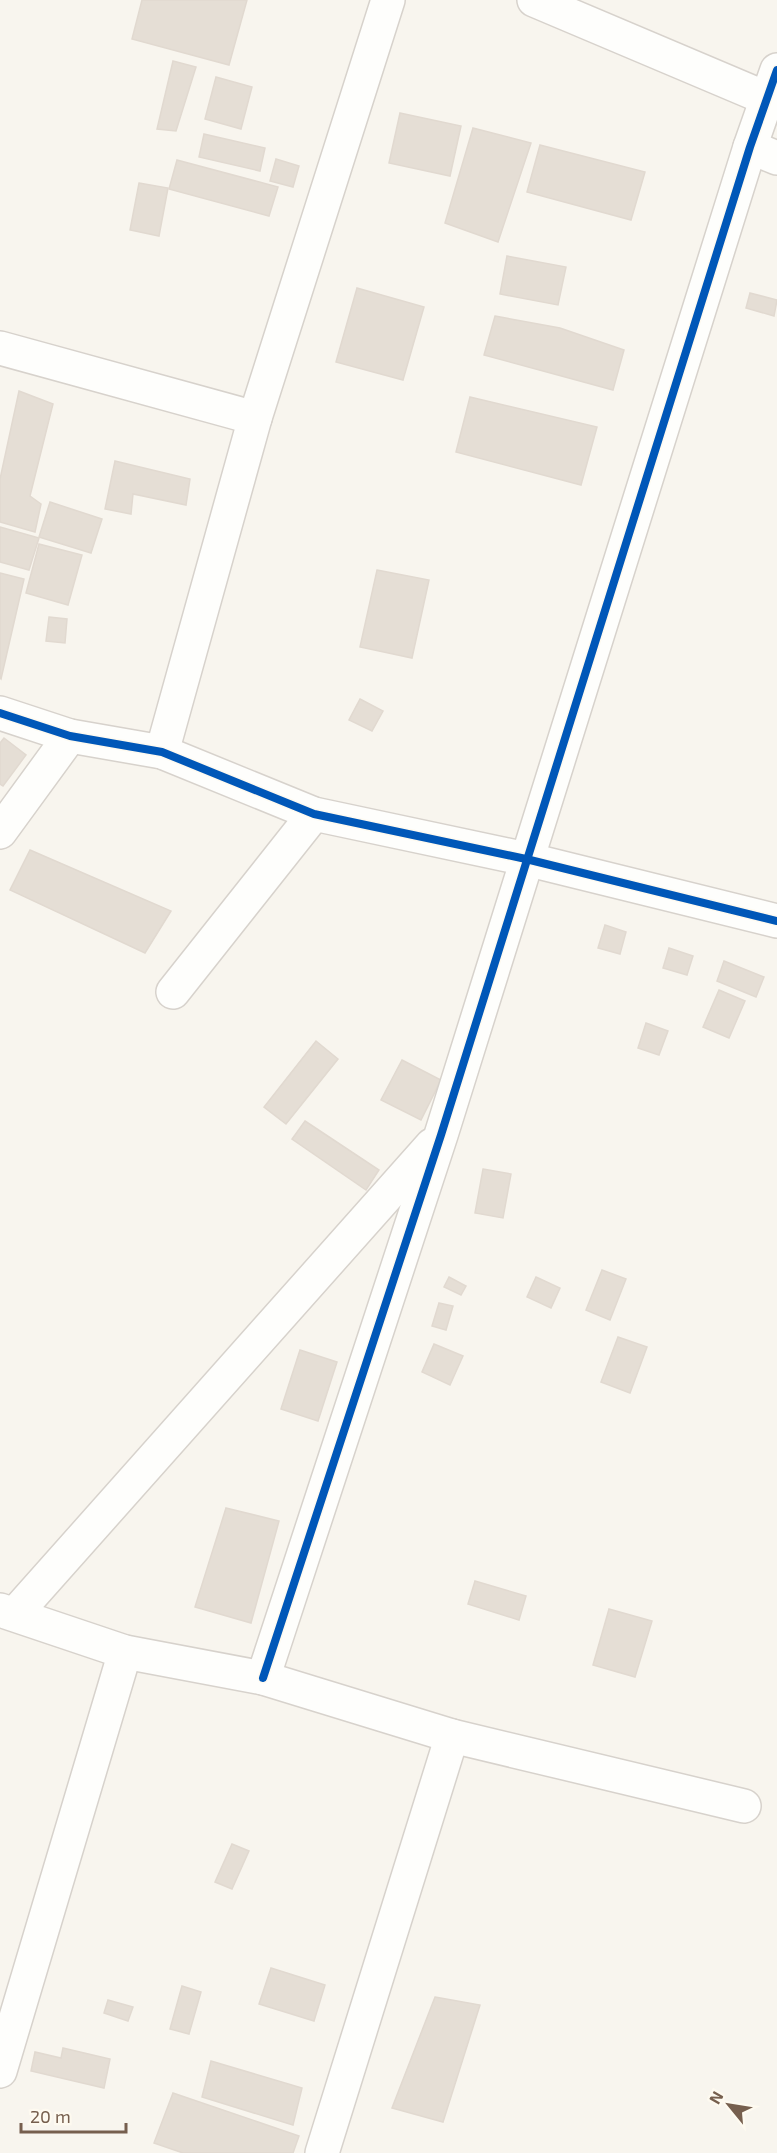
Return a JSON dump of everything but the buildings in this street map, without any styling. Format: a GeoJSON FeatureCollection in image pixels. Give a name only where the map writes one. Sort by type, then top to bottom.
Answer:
{"type":"FeatureCollection","features":[{"type":"Feature","properties":{"kind":"street"},"geometry":{"type":"LineString","coordinates":[[162,752],[255,418],[388,0]]}},
{"type":"Feature","properties":{"kind":"street"},"geometry":{"type":"LineString","coordinates":[[263,1678],[441,1135],[526,859],[764,152],[772,85],[534,0]]}},
{"type":"Feature","properties":{"kind":"street"},"geometry":{"type":"LineString","coordinates":[[0,348],[255,418]]}},
{"type":"Feature","properties":{"kind":"street"},"geometry":{"type":"LineString","coordinates":[[0,713],[70,736],[162,752],[314,814],[526,859],[777,921]]}},
{"type":"Feature","properties":{"kind":"street"},"geometry":{"type":"LineString","coordinates":[[0,832],[70,736]]}},
{"type":"Feature","properties":{"kind":"street"},"geometry":{"type":"LineString","coordinates":[[173,992],[314,814]]}},
{"type":"Feature","properties":{"kind":"street"},"geometry":{"type":"LineString","coordinates":[[441,1135],[7,1612],[125,1652],[263,1678],[452,1736],[744,1806]]}},
{"type":"Feature","properties":{"kind":"street"},"geometry":{"type":"LineString","coordinates":[[0,2071],[125,1652]]}},
{"type":"Feature","properties":{"kind":"street"},"geometry":{"type":"LineString","coordinates":[[322,2153],[452,1736]]}},
{"type":"Feature","properties":{"kind":"cycle path"},"geometry":{"type":"LineString","coordinates":[[263,1678],[441,1135],[750,147],[777,70]]}},
{"type":"Feature","properties":{"kind":"cycle path"},"geometry":{"type":"LineString","coordinates":[[0,713],[70,736],[162,752],[314,814],[526,859],[777,921]]}}]}
